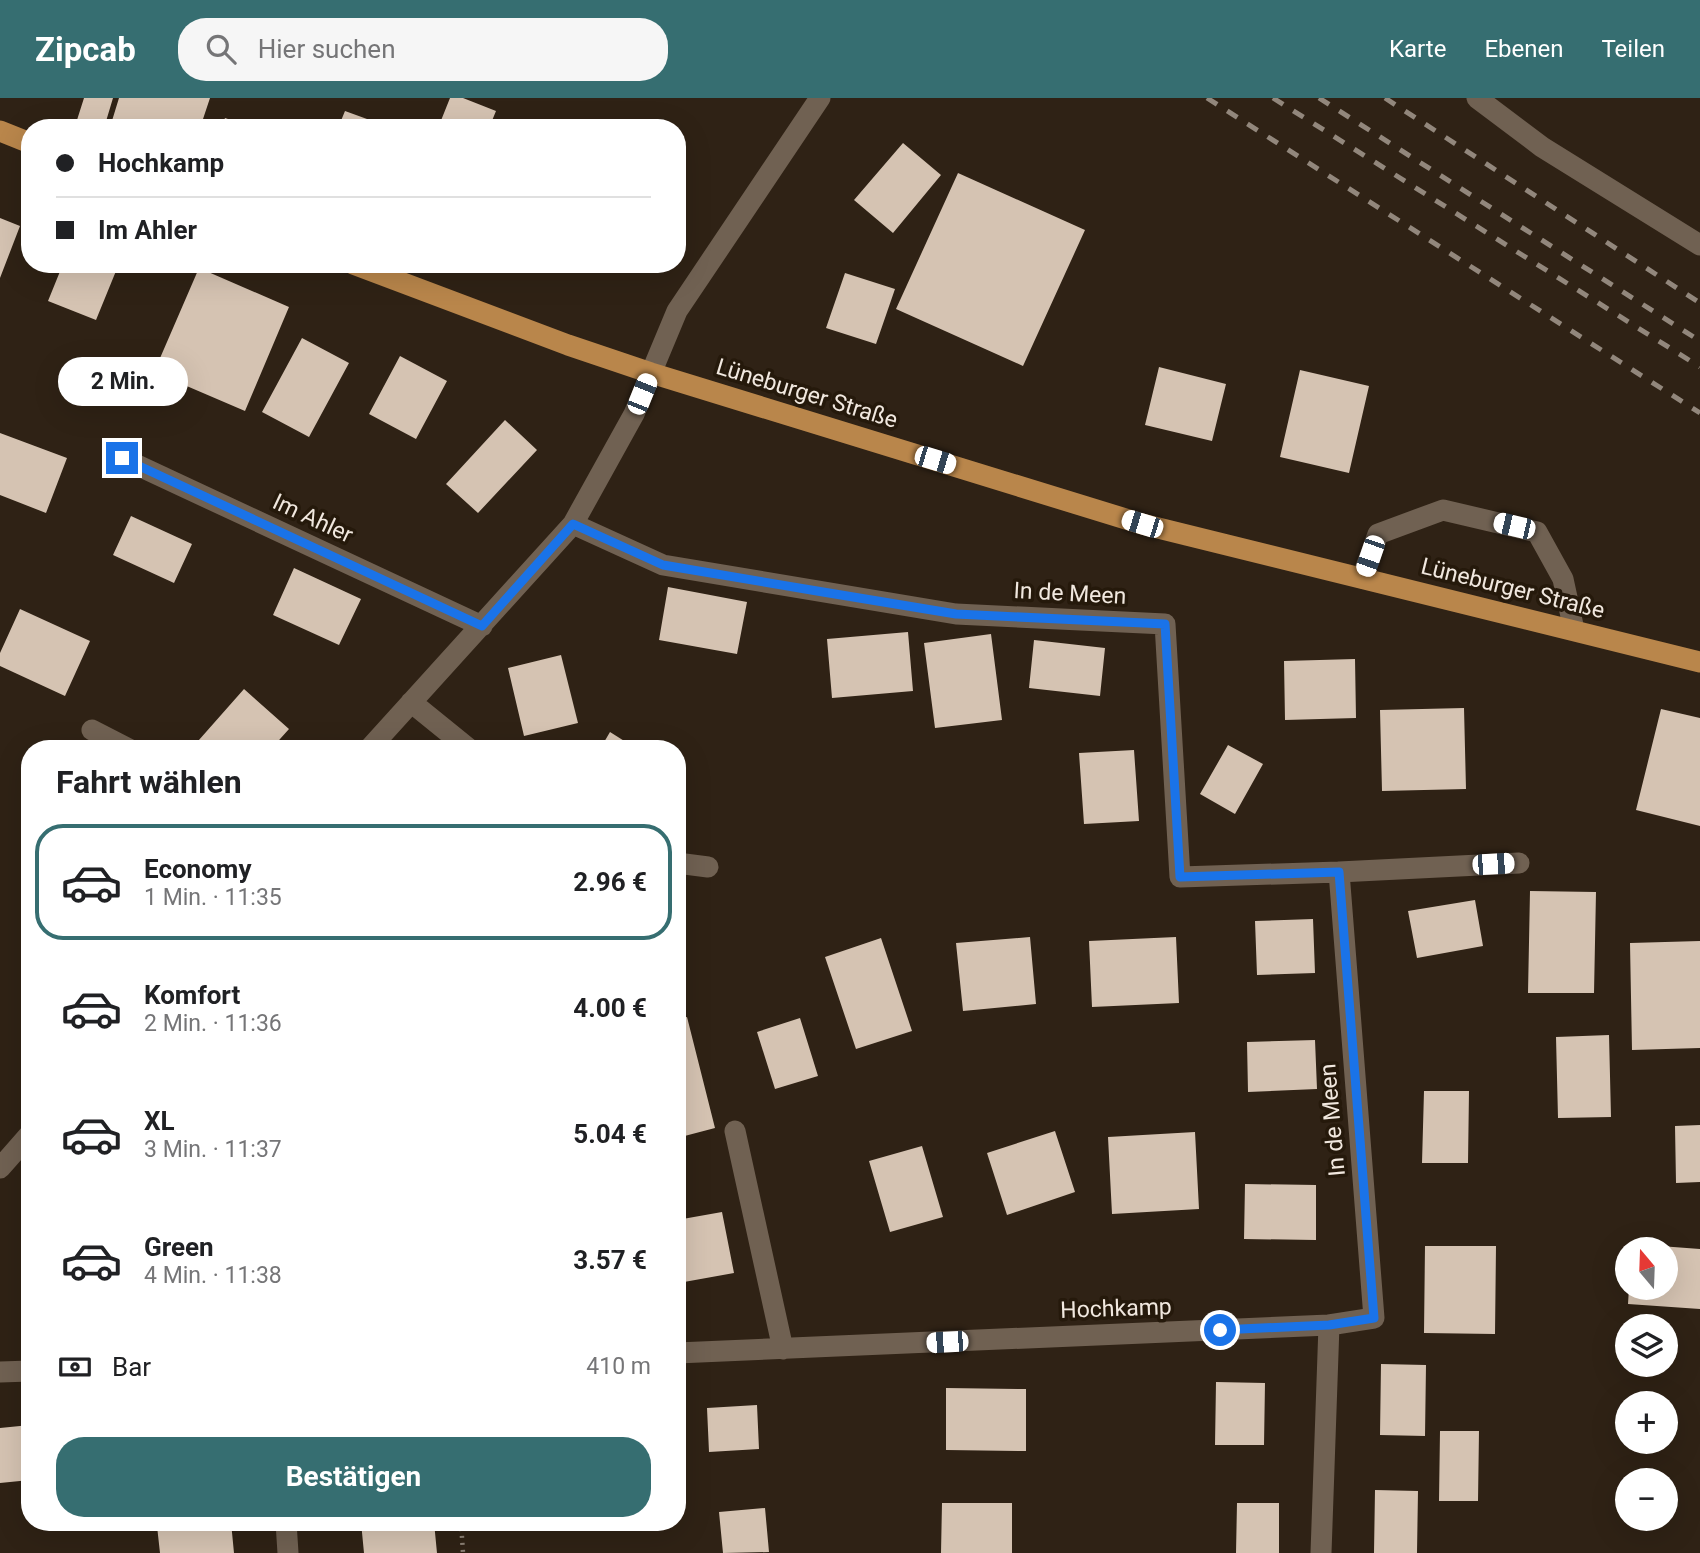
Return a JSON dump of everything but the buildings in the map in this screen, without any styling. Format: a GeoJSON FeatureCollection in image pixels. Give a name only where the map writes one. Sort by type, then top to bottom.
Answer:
{"type":"FeatureCollection","features":[{"type":"Feature","properties":{"kind":"main road"},"geometry":{"type":"LineString","coordinates":[[0,131],[21,139]]}},
{"type":"Feature","properties":{"kind":"main road","name":"Lüneburger Straße"},"geometry":{"type":"LineString","coordinates":[[377,273],[568,345],[651,373],[1142,524],[1700,662]]}},
{"type":"Feature","properties":{"kind":"street"},"geometry":{"type":"LineString","coordinates":[[377,740],[573,524],[634,414],[677,311],[820,98]]}},
{"type":"Feature","properties":{"kind":"street"},"geometry":{"type":"LineString","coordinates":[[1477,98],[1542,147],[1700,245]]}},
{"type":"Feature","properties":{"kind":"street","name":"Im Ahler"},"geometry":{"type":"LineString","coordinates":[[122,458],[482,626]]}},
{"type":"Feature","properties":{"kind":"street"},"geometry":{"type":"LineString","coordinates":[[1362,578],[1378,534],[1443,510],[1537,532],[1563,579],[1574,630]]}},
{"type":"Feature","properties":{"kind":"street","name":"In de Meen"},"geometry":{"type":"LineString","coordinates":[[573,524],[663,565],[956,614],[1165,624],[1180,877],[1519,863]]}},
{"type":"Feature","properties":{"kind":"street"},"geometry":{"type":"LineString","coordinates":[[411,702],[459,740]]}},
{"type":"Feature","properties":{"kind":"street"},"geometry":{"type":"LineString","coordinates":[[92,730],[111,740]]}},
{"type":"Feature","properties":{"kind":"street"},"geometry":{"type":"LineString","coordinates":[[686,864],[708,867]]}},
{"type":"Feature","properties":{"kind":"street","name":"In de Meen"},"geometry":{"type":"LineString","coordinates":[[1329,1325],[1374,1318],[1339,872]]}},
{"type":"Feature","properties":{"kind":"street"},"geometry":{"type":"LineString","coordinates":[[735,1131],[783,1349]]}},
{"type":"Feature","properties":{"kind":"street"},"geometry":{"type":"LineString","coordinates":[[0,1168],[21,1144]]}},
{"type":"Feature","properties":{"kind":"street"},"geometry":{"type":"LineString","coordinates":[[1321,1553],[1329,1325]]}},
{"type":"Feature","properties":{"kind":"street","name":"Hochkamp"},"geometry":{"type":"LineString","coordinates":[[686,1353],[1329,1325]]}},
{"type":"Feature","properties":{"kind":"street"},"geometry":{"type":"LineString","coordinates":[[0,1372],[21,1371]]}},
{"type":"Feature","properties":{"kind":"street"},"geometry":{"type":"LineString","coordinates":[[287,1531],[288,1553]]}},
{"type":"Feature","properties":{"kind":"path"},"geometry":{"type":"LineString","coordinates":[[462,1531],[463,1553]]}},
{"type":"Feature","properties":{"kind":"railway"},"geometry":{"type":"LineString","coordinates":[[1207,98],[1700,413]]}},
{"type":"Feature","properties":{"kind":"railway"},"geometry":{"type":"LineString","coordinates":[[1273,98],[1700,367]]}},
{"type":"Feature","properties":{"kind":"railway"},"geometry":{"type":"LineString","coordinates":[[1319,98],[1700,341]]}},
{"type":"Feature","properties":{"kind":"railway"},"geometry":{"type":"LineString","coordinates":[[1385,98],[1700,303]]}},
{"type":"Feature","properties":{"kind":"route"},"geometry":{"type":"LineString","coordinates":[[122,458],[482,626],[573,524],[663,565],[956,614],[1165,624],[1180,877],[1339,872],[1374,1318],[1329,1325],[1220,1330]]}}]}
